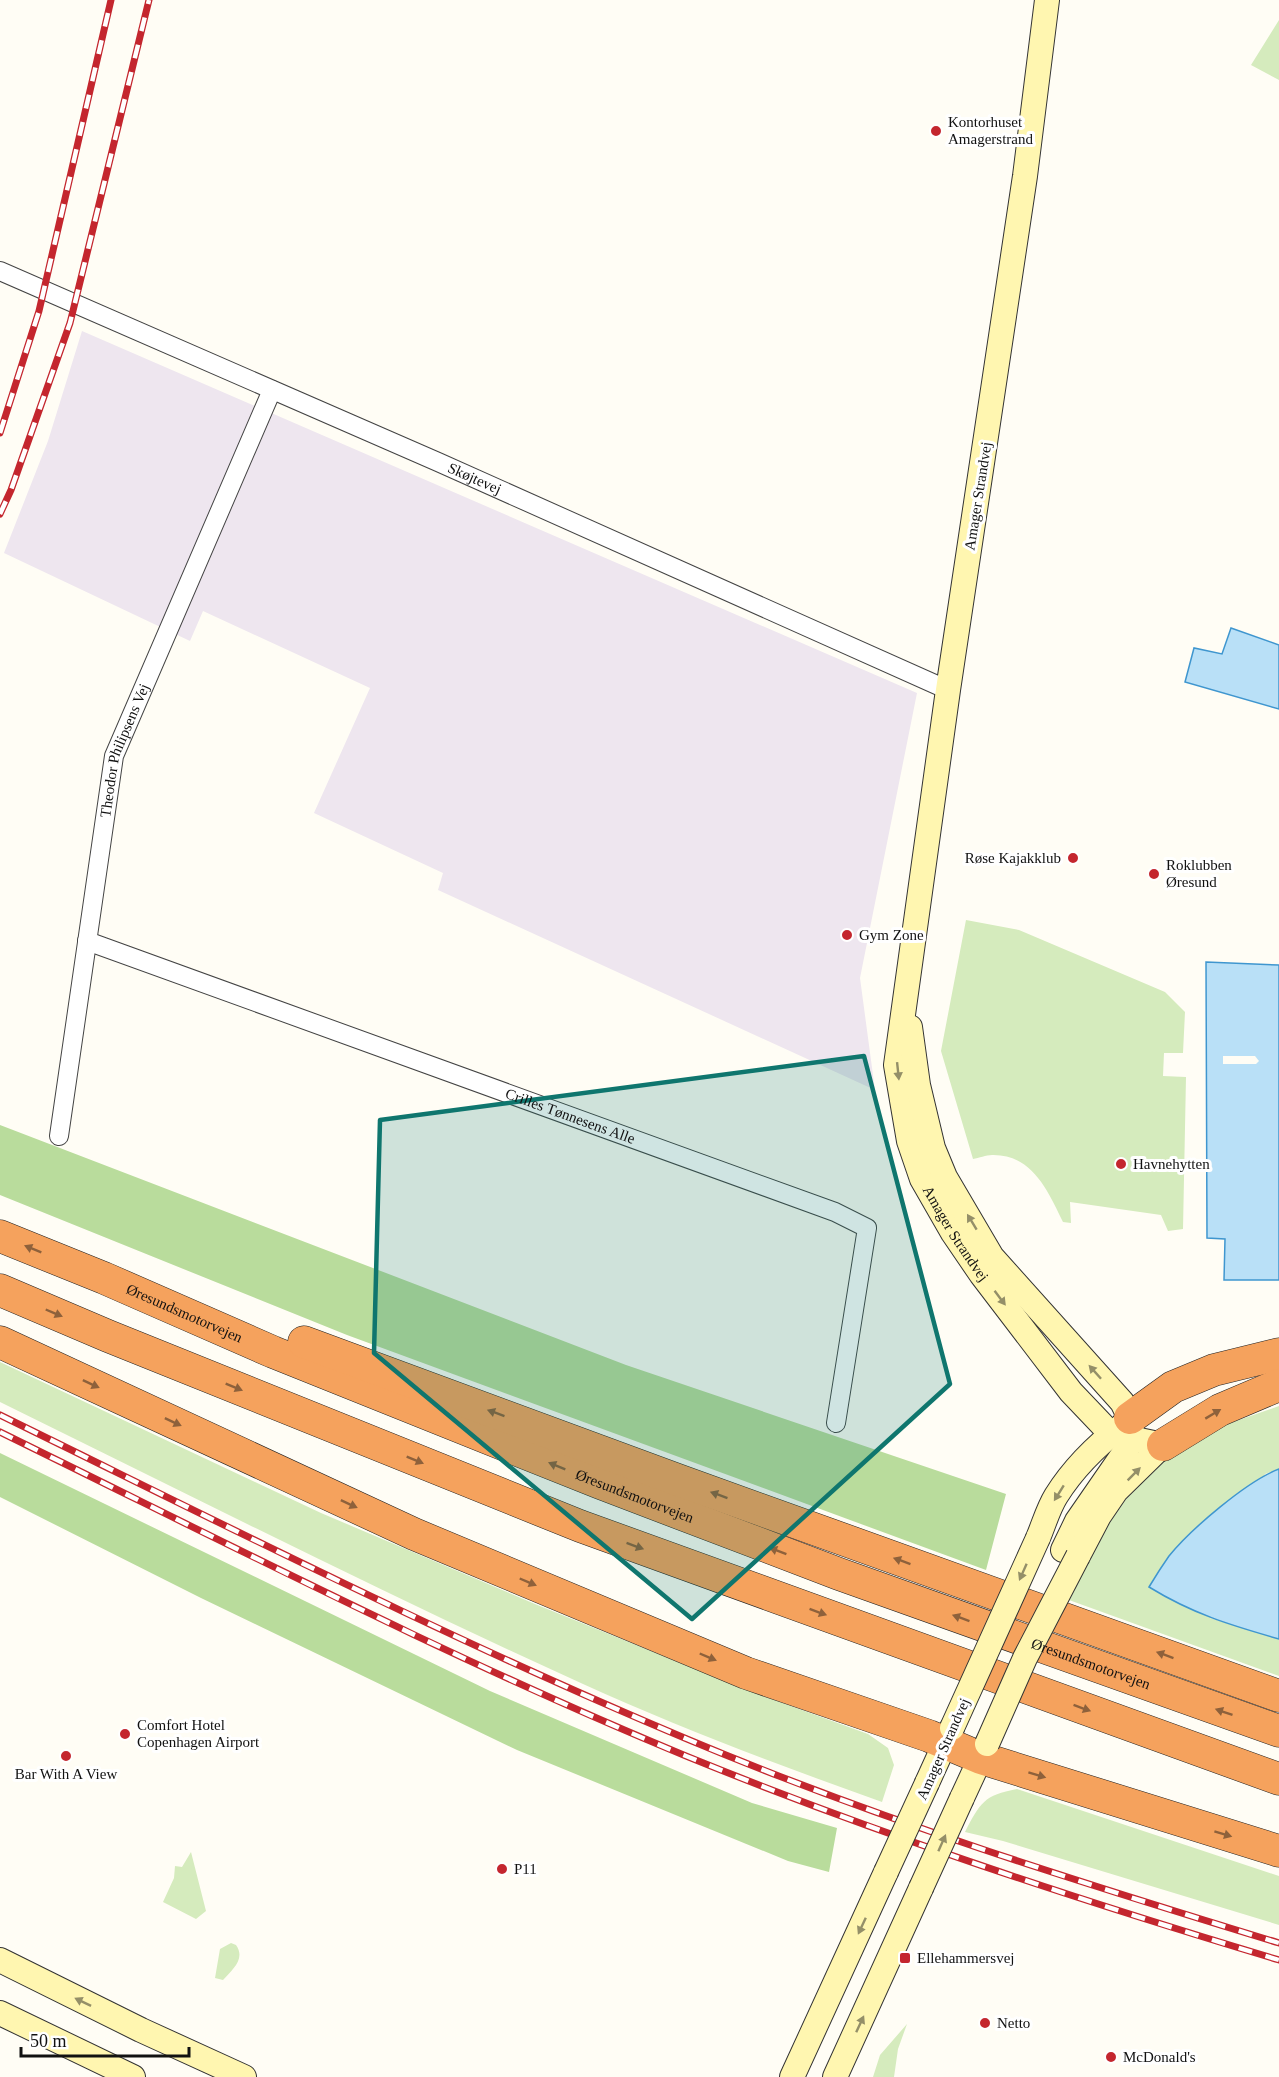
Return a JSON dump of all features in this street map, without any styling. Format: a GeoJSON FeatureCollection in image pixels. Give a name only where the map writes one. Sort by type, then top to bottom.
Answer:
{"type":"FeatureCollection","features":[{"type":"Feature","properties":{"kind":"highway","name":"Øresundsmotorvejen"},"geometry":{"type":"LineString","coordinates":[[0,1236],[104,1278],[273,1352],[600,1483],[872,1586],[1279,1731]]}},
{"type":"Feature","properties":{"kind":"highway"},"geometry":{"type":"LineString","coordinates":[[104,1278],[253,1323],[678,1480],[1279,1696]]}},
{"type":"Feature","properties":{"kind":"highway"},"geometry":{"type":"LineString","coordinates":[[0,1290],[108,1336],[580,1526],[1279,1779]]}},
{"type":"Feature","properties":{"kind":"highway"},"geometry":{"type":"LineString","coordinates":[[0,1341],[414,1534],[746,1673],[949,1736],[984,1751],[1279,1851]]}},
{"type":"Feature","properties":{"kind":"highway"},"geometry":{"type":"LineString","coordinates":[[1125,1430],[1173,1388],[1183,1383],[1214,1370],[1279,1354]]}},
{"type":"Feature","properties":{"kind":"highway"},"geometry":{"type":"LineString","coordinates":[[1163,1445],[1220,1410],[1279,1385]]}},
{"type":"Feature","properties":{"kind":"street","name":"Amager Strandvej"},"geometry":{"type":"LineString","coordinates":[[792,2077],[949,1736],[1055,1497],[1090,1452],[1125,1430],[1122,1402],[992,1257],[945,1177],[933,1148],[918,1085],[905,992],[1024,188],[1047,0]]}},
{"type":"Feature","properties":{"kind":"street","name":"Skøjtevej"},"geometry":{"type":"LineString","coordinates":[[0,272],[709,582],[948,690]]}},
{"type":"Feature","properties":{"kind":"street","name":"Theodor Philipsens Vej"},"geometry":{"type":"LineString","coordinates":[[59,1136],[114,756],[272,390]]}},
{"type":"Feature","properties":{"kind":"street","name":"Crilles Tønnesens Alle"},"geometry":{"type":"LineString","coordinates":[[87,940],[835,1212],[867,1228],[836,1423]]}},
{"type":"Feature","properties":{"kind":"street"},"geometry":{"type":"LineString","coordinates":[[835,2077],[984,1751],[1071,1553],[1077,1521],[1125,1430],[1163,1445],[1116,1491],[1071,1553]]}},
{"type":"Feature","properties":{"kind":"street"},"geometry":{"type":"LineString","coordinates":[[0,1960],[141,2030],[244,2077]]}},
{"type":"Feature","properties":{"kind":"street"},"geometry":{"type":"LineString","coordinates":[[0,2013],[133,2077]]}},
{"type":"Feature","properties":{"kind":"highlighted area"},"geometry":{"type":"Polygon","coordinates":[[[864,1056],[950,1384],[692,1619],[374,1353],[380,1120],[864,1056]]]}},
{"type":"Feature","properties":{"kind":"shaded area"},"geometry":{"type":"Polygon","coordinates":[[[82,331],[917,693],[860,978],[875,1090],[438,890],[443,873],[314,813],[370,688],[203,611],[190,641],[4,553],[48,441],[82,331]]]}},
{"type":"Feature","properties":{"kind":"green space"},"geometry":{"type":"Polygon","coordinates":[[[1279,20],[1279,80],[1251,65],[1279,20]]]}},
{"type":"Feature","properties":{"kind":"green space"},"geometry":{"type":"Polygon","coordinates":[[[966,920],[1019,930],[1165,992],[1185,1012],[1183,1053],[1164,1053],[1163,1076],[1186,1077],[1183,1229],[1168,1231],[1161,1215],[1070,1202],[1071,1223],[1063,1222],[1037,1176],[1018,1161],[1006,1156],[990,1155],[973,1159],[941,1051],[966,920]]]}},
{"type":"Feature","properties":{"kind":"green space"},"geometry":{"type":"Polygon","coordinates":[[[0,1125],[626,1365],[1006,1494],[986,1570],[347,1335],[0,1195],[0,1125]]]}},
{"type":"Feature","properties":{"kind":"green space"},"geometry":{"type":"Polygon","coordinates":[[[0,1362],[321,1513],[535,1604],[747,1690],[868,1734],[888,1748],[894,1765],[882,1802],[731,1746],[583,1684],[363,1581],[0,1402],[0,1362]]]}},
{"type":"Feature","properties":{"kind":"green space"},"geometry":{"type":"Polygon","coordinates":[[[1279,1406],[1279,1469],[1265,1474],[1210,1618],[1279,1639],[1279,1676],[1069,1600],[1092,1551],[1114,1512],[1158,1465],[1216,1428],[1279,1406]]]}},
{"type":"Feature","properties":{"kind":"green space"},"geometry":{"type":"Polygon","coordinates":[[[0,1453],[490,1691],[752,1803],[837,1828],[829,1872],[788,1861],[517,1750],[201,1598],[0,1497],[0,1453]]]}},
{"type":"Feature","properties":{"kind":"green space"},"geometry":{"type":"Polygon","coordinates":[[[1017,1789],[1279,1876],[1279,1925],[1003,1841],[965,1832],[984,1802],[997,1794],[1017,1789]]]}},
{"type":"Feature","properties":{"kind":"green space"},"geometry":{"type":"Polygon","coordinates":[[[191,1852],[206,1911],[196,1919],[163,1902],[174,1878],[175,1866],[182,1867],[191,1852]]]}},
{"type":"Feature","properties":{"kind":"green space"},"geometry":{"type":"Polygon","coordinates":[[[231,1943],[239,1950],[239,1960],[223,1980],[215,1978],[220,1949],[231,1943]]]}},
{"type":"Feature","properties":{"kind":"green space"},"geometry":{"type":"Polygon","coordinates":[[[907,2024],[898,2049],[894,2077],[873,2077],[880,2055],[907,2024]]]}},
{"type":"Feature","properties":{"kind":"water"},"geometry":{"type":"Polygon","coordinates":[[[1231,628],[1279,645],[1279,709],[1185,682],[1194,648],[1222,654],[1231,628]]]}},
{"type":"Feature","properties":{"kind":"water"},"geometry":{"type":"Polygon","coordinates":[[[1206,962],[1279,965],[1279,1280],[1224,1280],[1225,1239],[1207,1238],[1206,962]]]}},
{"type":"Feature","properties":{"kind":"water"},"geometry":{"type":"Polygon","coordinates":[[[1279,1469],[1279,1639],[1212,1618],[1181,1605],[1149,1587],[1169,1556],[1205,1520],[1251,1484],[1279,1469]]]}},
{"type":"Feature","properties":{"kind":"pier"},"geometry":{"type":"Polygon","coordinates":[[[1223,1056],[1255,1056],[1259,1061],[1256,1064],[1223,1064],[1223,1056]]]}},
{"type":"Feature","properties":{"kind":"railway"},"geometry":{"type":"LineString","coordinates":[[0,433],[39,311],[111,0]]}},
{"type":"Feature","properties":{"kind":"railway"},"geometry":{"type":"LineString","coordinates":[[0,514],[11,490],[70,323],[149,0]]}},
{"type":"Feature","properties":{"kind":"railway"},"geometry":{"type":"LineString","coordinates":[[0,1415],[427,1623],[687,1739],[760,1769],[906,1823],[1129,1897],[1279,1943]]}},
{"type":"Feature","properties":{"kind":"railway"},"geometry":{"type":"LineString","coordinates":[[0,1432],[426,1641],[686,1756],[832,1813],[980,1865],[1279,1960]]}},
{"type":"Feature","properties":{"kind":"place","name":"Kontorhuset Amagerstrand"},"geometry":{"type":"Point","coordinates":[936,131]}},
{"type":"Feature","properties":{"kind":"place","name":"Røse Kajakklub"},"geometry":{"type":"Point","coordinates":[1073,858]}},
{"type":"Feature","properties":{"kind":"place","name":"Roklubben Øresund"},"geometry":{"type":"Point","coordinates":[1154,874]}},
{"type":"Feature","properties":{"kind":"place","name":"Gym Zone"},"geometry":{"type":"Point","coordinates":[847,935]}},
{"type":"Feature","properties":{"kind":"place","name":"Havnehytten"},"geometry":{"type":"Point","coordinates":[1121,1164]}},
{"type":"Feature","properties":{"kind":"place","name":"Comfort Hotel Copenhagen Airport"},"geometry":{"type":"Point","coordinates":[125,1734]}},
{"type":"Feature","properties":{"kind":"place","name":"Bar With A View"},"geometry":{"type":"Point","coordinates":[66,1756]}},
{"type":"Feature","properties":{"kind":"place","name":"P11"},"geometry":{"type":"Point","coordinates":[502,1869]}},
{"type":"Feature","properties":{"kind":"place","name":"Ellehammersvej"},"geometry":{"type":"Point","coordinates":[905,1958]}},
{"type":"Feature","properties":{"kind":"place","name":"Netto"},"geometry":{"type":"Point","coordinates":[985,2023]}},
{"type":"Feature","properties":{"kind":"place","name":"McDonald's"},"geometry":{"type":"Point","coordinates":[1111,2057]}}]}
